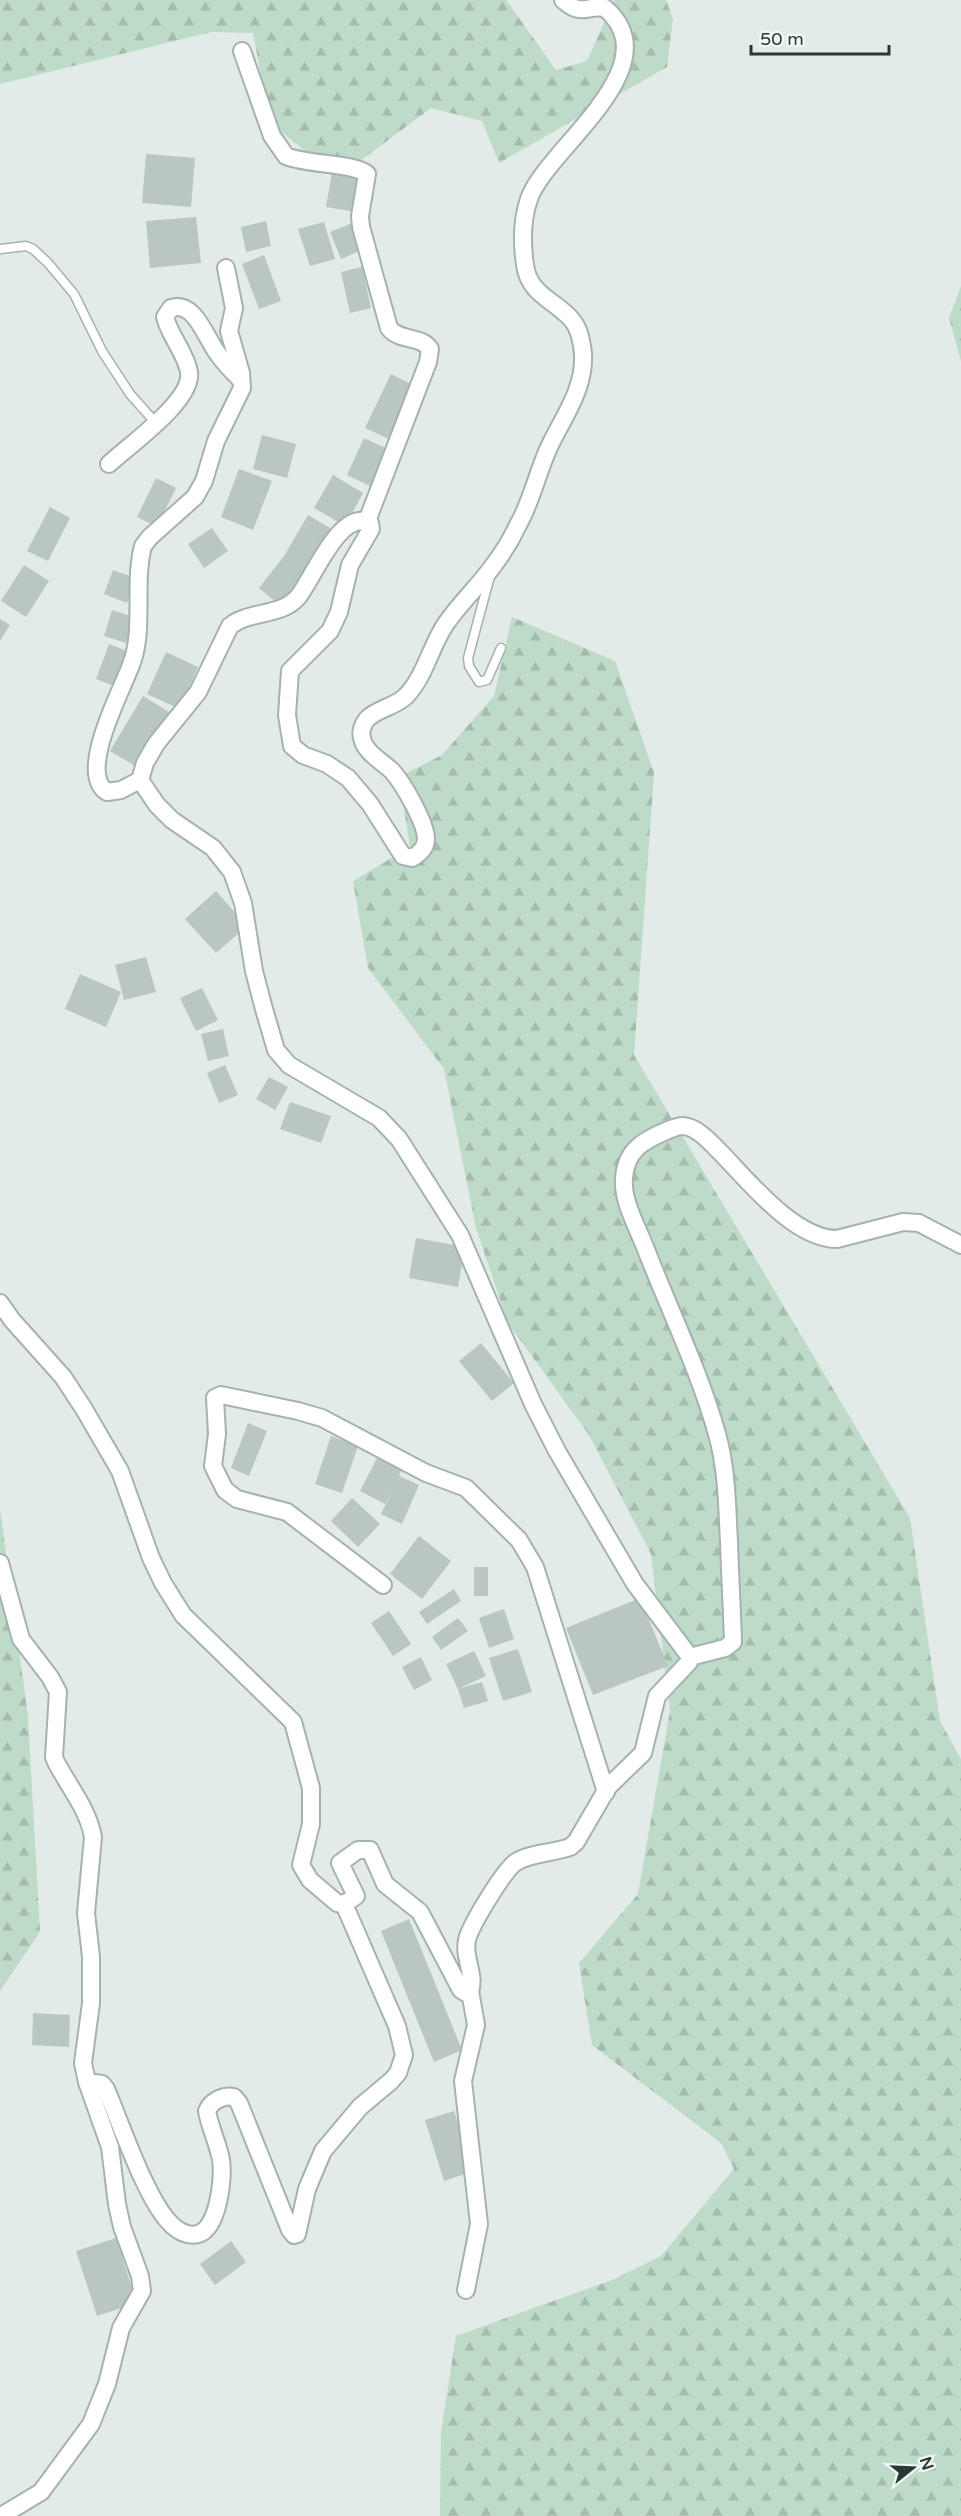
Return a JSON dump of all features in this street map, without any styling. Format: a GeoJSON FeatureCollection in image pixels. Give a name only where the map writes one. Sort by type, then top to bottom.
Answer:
{"type":"FeatureCollection","features":[{"type":"Feature","properties":{"kind":"street"},"geometry":{"type":"LineString","coordinates":[[367,521],[371,529],[350,565],[335,622],[324,639],[290,671],[287,715],[290,740],[296,751],[337,770],[348,778],[370,804],[394,845],[406,858],[412,858],[424,846],[426,835],[405,789],[364,743],[363,725],[370,717],[394,706],[406,696],[419,677],[444,627],[493,567],[529,503],[550,444],[572,404],[582,364],[579,336],[573,321],[536,291],[526,274],[523,231],[529,199],[543,174],[583,129],[610,89],[623,65],[626,51],[617,21],[605,8],[581,11],[572,8],[563,0]]}},
{"type":"Feature","properties":{"kind":"street"},"geometry":{"type":"LineString","coordinates":[[242,51],[272,136],[286,156],[324,165],[360,169],[367,174],[360,216],[361,227],[389,328],[394,334],[422,342],[430,349],[428,362],[367,521]]}},
{"type":"Feature","properties":{"kind":"street"},"geometry":{"type":"LineString","coordinates":[[226,268],[234,308],[229,331],[242,382],[240,392],[214,447],[204,481],[195,497],[143,546],[135,651],[100,746],[95,770],[100,788],[107,792],[120,790],[140,780],[150,754],[198,692],[231,626],[240,619],[291,604],[308,584],[325,553],[342,531],[355,521],[367,521]]}},
{"type":"Feature","properties":{"kind":"street"},"geometry":{"type":"LineString","coordinates":[[109,464],[177,403],[184,393],[189,378],[186,363],[167,324],[166,314],[171,308],[180,306],[190,311],[217,354],[242,382]]}},
{"type":"Feature","properties":{"kind":"street"},"geometry":{"type":"LineString","coordinates":[[140,780],[157,805],[172,820],[213,848],[232,872],[243,903],[258,989],[280,1056],[289,1065],[353,1101],[383,1122],[399,1139],[449,1214],[474,1264],[504,1339],[545,1430],[635,1584],[690,1657]]}},
{"type":"Feature","properties":{"kind":"street"},"geometry":{"type":"LineString","coordinates":[[690,1657],[725,1648],[733,1642],[725,1472],[705,1396],[667,1305],[624,1190],[627,1161],[634,1149],[644,1140],[680,1126],[687,1126],[713,1144],[756,1189],[793,1223],[815,1234],[828,1239],[837,1239],[892,1223],[919,1223],[961,1245]]}},
{"type":"Feature","properties":{"kind":"street"},"geometry":{"type":"LineString","coordinates":[[0,1303],[16,1325],[54,1365],[84,1409],[120,1472],[151,1558],[183,1615],[293,1722],[309,1772],[312,1795],[311,1824],[302,1866],[310,1880],[337,1904],[344,1904],[356,1896],[340,1863],[358,1850],[368,1848],[373,1853],[384,1884],[420,1912],[461,1990],[466,1993],[470,1991]]}},
{"type":"Feature","properties":{"kind":"street"},"geometry":{"type":"LineString","coordinates":[[383,1585],[287,1512],[237,1499],[225,1490],[213,1466],[217,1434],[214,1398],[221,1395],[322,1418],[426,1473],[466,1488],[487,1506],[519,1539],[535,1567],[606,1792]]}},
{"type":"Feature","properties":{"kind":"street"},"geometry":{"type":"LineString","coordinates":[[0,1563],[21,1639],[50,1677],[58,1692],[54,1757],[89,1820],[93,1837],[86,1913],[91,1957],[91,2003],[83,2063],[87,2082],[108,2137],[119,2214],[140,2277],[142,2291],[122,2328],[107,2384],[91,2424],[41,2492],[1,2516]]}},
{"type":"Feature","properties":{"kind":"street"},"geometry":{"type":"LineString","coordinates":[[466,2289],[479,2224],[463,2081],[476,2025],[466,1954],[467,1940],[476,1917],[516,1862],[573,1845],[606,1792],[643,1753],[657,1696],[689,1662],[690,1657]]}},
{"type":"Feature","properties":{"kind":"street"},"geometry":{"type":"LineString","coordinates":[[87,2082],[102,2084],[106,2089],[161,2212],[170,2223],[189,2235],[200,2234],[212,2223],[220,2189],[222,2163],[207,2111],[208,2107],[220,2098],[234,2097],[239,2103],[270,2175],[290,2230],[294,2235],[297,2234],[307,2189],[323,2151],[360,2107],[398,2073],[404,2055],[397,2026],[344,1904]]}},
{"type":"Feature","properties":{"kind":"lane"},"geometry":{"type":"LineString","coordinates":[[0,249],[26,246],[33,249],[48,263],[74,294],[102,351],[130,394],[155,422]]}},
{"type":"Feature","properties":{"kind":"lane"},"geometry":{"type":"LineString","coordinates":[[493,567],[468,658],[469,666],[479,682],[487,680],[501,648]]}},
{"type":"Feature","properties":{"kind":"green space"},"geometry":{"type":"Polygon","coordinates":[[[0,0],[506,0],[556,70],[587,61],[614,0],[666,0],[673,19],[667,67],[499,163],[482,121],[431,108],[355,165],[318,161],[270,123],[253,33],[211,32],[0,84],[0,0]]]}},
{"type":"Feature","properties":{"kind":"green space"},"geometry":{"type":"Polygon","coordinates":[[[961,286],[961,361],[949,318],[961,286]]]}},
{"type":"Feature","properties":{"kind":"green space"},"geometry":{"type":"Polygon","coordinates":[[[512,617],[615,661],[654,773],[634,1055],[910,1518],[940,1721],[961,1759],[961,2516],[440,2516],[441,2432],[456,2336],[612,2280],[661,2256],[734,2169],[721,2143],[592,2045],[579,1963],[638,1894],[670,1711],[651,1554],[589,1435],[508,1323],[476,1228],[444,1069],[368,968],[353,881],[410,847],[399,777],[442,755],[494,696],[512,617]]]}},
{"type":"Feature","properties":{"kind":"green space"},"geometry":{"type":"Polygon","coordinates":[[[0,1508],[28,1717],[40,1932],[0,1991],[0,1508]]]}},
{"type":"Feature","properties":{"kind":"building"},"geometry":{"type":"Polygon","coordinates":[[[146,154],[195,158],[191,207],[142,203],[146,154]]]}},
{"type":"Feature","properties":{"kind":"building"},"geometry":{"type":"Polygon","coordinates":[[[332,172],[363,177],[357,212],[326,207],[332,172]]]}},
{"type":"Feature","properties":{"kind":"building"},"geometry":{"type":"Polygon","coordinates":[[[196,217],[201,263],[150,268],[146,221],[196,217]]]}},
{"type":"Feature","properties":{"kind":"building"},"geometry":{"type":"Polygon","coordinates":[[[266,221],[271,246],[246,252],[241,227],[266,221]]]}},
{"type":"Feature","properties":{"kind":"building"},"geometry":{"type":"Polygon","coordinates":[[[324,222],[335,259],[310,266],[298,229],[324,222]]]}},
{"type":"Feature","properties":{"kind":"building"},"geometry":{"type":"Polygon","coordinates":[[[355,222],[366,248],[341,259],[330,232],[355,222]]]}},
{"type":"Feature","properties":{"kind":"building"},"geometry":{"type":"Polygon","coordinates":[[[264,255],[281,301],[259,309],[242,264],[264,255]]]}},
{"type":"Feature","properties":{"kind":"building"},"geometry":{"type":"Polygon","coordinates":[[[362,267],[371,308],[350,313],[341,272],[362,267]]]}},
{"type":"Feature","properties":{"kind":"building"},"geometry":{"type":"Polygon","coordinates":[[[391,374],[417,387],[391,440],[365,428],[391,374]]]}},
{"type":"Feature","properties":{"kind":"building"},"geometry":{"type":"Polygon","coordinates":[[[262,435],[296,444],[287,478],[253,469],[262,435]]]}},
{"type":"Feature","properties":{"kind":"building"},"geometry":{"type":"Polygon","coordinates":[[[364,438],[392,451],[374,488],[347,475],[364,438]]]}},
{"type":"Feature","properties":{"kind":"building"},"geometry":{"type":"Polygon","coordinates":[[[239,469],[272,481],[253,530],[221,517],[239,469]]]}},
{"type":"Feature","properties":{"kind":"building"},"geometry":{"type":"Polygon","coordinates":[[[333,475],[363,493],[345,526],[314,508],[333,475]]]}},
{"type":"Feature","properties":{"kind":"building"},"geometry":{"type":"Polygon","coordinates":[[[156,478],[176,488],[157,527],[137,517],[156,478]]]}},
{"type":"Feature","properties":{"kind":"building"},"geometry":{"type":"Polygon","coordinates":[[[50,507],[70,518],[48,561],[27,551],[50,507]]]}},
{"type":"Feature","properties":{"kind":"building"},"geometry":{"type":"Polygon","coordinates":[[[308,515],[335,531],[282,607],[259,588],[284,556],[308,515]]]}},
{"type":"Feature","properties":{"kind":"building"},"geometry":{"type":"Polygon","coordinates":[[[212,528],[228,551],[204,568],[188,544],[212,528]]]}},
{"type":"Feature","properties":{"kind":"building"},"geometry":{"type":"Polygon","coordinates":[[[24,565],[49,581],[26,617],[1,601],[24,565]]]}},
{"type":"Feature","properties":{"kind":"building"},"geometry":{"type":"Polygon","coordinates":[[[113,570],[135,578],[127,603],[104,594],[113,570]]]}},
{"type":"Feature","properties":{"kind":"building"},"geometry":{"type":"Polygon","coordinates":[[[112,610],[134,617],[126,643],[104,636],[112,610]]]}},
{"type":"Feature","properties":{"kind":"building"},"geometry":{"type":"Polygon","coordinates":[[[0,619],[10,625],[0,641],[0,619]]]}},
{"type":"Feature","properties":{"kind":"building"},"geometry":{"type":"Polygon","coordinates":[[[109,644],[132,653],[119,688],[96,679],[109,644]]]}},
{"type":"Feature","properties":{"kind":"building"},"geometry":{"type":"Polygon","coordinates":[[[166,652],[198,667],[180,709],[147,694],[166,652]]]}},
{"type":"Feature","properties":{"kind":"building"},"geometry":{"type":"Polygon","coordinates":[[[143,696],[169,712],[137,767],[110,751],[143,696]]]}},
{"type":"Feature","properties":{"kind":"building"},"geometry":{"type":"Polygon","coordinates":[[[216,891],[247,926],[216,953],[185,919],[216,891]]]}},
{"type":"Feature","properties":{"kind":"building"},"geometry":{"type":"Polygon","coordinates":[[[146,957],[156,992],[124,1000],[115,965],[146,957]]]}},
{"type":"Feature","properties":{"kind":"building"},"geometry":{"type":"Polygon","coordinates":[[[80,974],[121,992],[106,1027],[65,1009],[80,974]]]}},
{"type":"Feature","properties":{"kind":"building"},"geometry":{"type":"Polygon","coordinates":[[[202,988],[218,1020],[196,1031],[180,998],[202,988]]]}},
{"type":"Feature","properties":{"kind":"building"},"geometry":{"type":"Polygon","coordinates":[[[223,1029],[229,1056],[208,1061],[201,1034],[223,1029]]]}},
{"type":"Feature","properties":{"kind":"building"},"geometry":{"type":"Polygon","coordinates":[[[225,1065],[238,1095],[219,1103],[207,1073],[225,1065]]]}},
{"type":"Feature","properties":{"kind":"building"},"geometry":{"type":"Polygon","coordinates":[[[269,1077],[288,1087],[275,1110],[256,1099],[269,1077]]]}},
{"type":"Feature","properties":{"kind":"building"},"geometry":{"type":"Polygon","coordinates":[[[290,1102],[331,1116],[321,1143],[280,1129],[290,1102]]]}},
{"type":"Feature","properties":{"kind":"building"},"geometry":{"type":"Polygon","coordinates":[[[416,1238],[465,1247],[458,1287],[409,1278],[416,1238]]]}},
{"type":"Feature","properties":{"kind":"building"},"geometry":{"type":"Polygon","coordinates":[[[481,1343],[514,1383],[492,1401],[459,1361],[481,1343]]]}},
{"type":"Feature","properties":{"kind":"building"},"geometry":{"type":"Polygon","coordinates":[[[248,1423],[267,1431],[249,1476],[231,1468],[248,1423]]]}},
{"type":"Feature","properties":{"kind":"building"},"geometry":{"type":"Polygon","coordinates":[[[331,1436],[358,1446],[342,1493],[315,1484],[331,1436]]]}},
{"type":"Feature","properties":{"kind":"building"},"geometry":{"type":"Polygon","coordinates":[[[378,1456],[402,1469],[399,1476],[419,1485],[402,1524],[381,1514],[394,1487],[385,1504],[360,1491],[378,1456]]]}},
{"type":"Feature","properties":{"kind":"building"},"geometry":{"type":"Polygon","coordinates":[[[352,1498],[380,1524],[358,1547],[331,1521],[352,1498]]]}},
{"type":"Feature","properties":{"kind":"building"},"geometry":{"type":"Polygon","coordinates":[[[419,1536],[451,1561],[422,1599],[390,1574],[419,1536]]]}},
{"type":"Feature","properties":{"kind":"building"},"geometry":{"type":"Polygon","coordinates":[[[474,1567],[488,1567],[488,1596],[474,1596],[474,1567]]]}},
{"type":"Feature","properties":{"kind":"building"},"geometry":{"type":"Polygon","coordinates":[[[454,1589],[461,1601],[427,1624],[419,1612],[454,1589]]]}},
{"type":"Feature","properties":{"kind":"building"},"geometry":{"type":"Polygon","coordinates":[[[640,1598],[668,1666],[593,1695],[566,1628],[640,1598]]]}},
{"type":"Feature","properties":{"kind":"building"},"geometry":{"type":"Polygon","coordinates":[[[504,1609],[514,1639],[489,1648],[479,1618],[504,1609]]]}},
{"type":"Feature","properties":{"kind":"building"},"geometry":{"type":"Polygon","coordinates":[[[389,1611],[411,1644],[393,1656],[371,1623],[389,1611]]]}},
{"type":"Feature","properties":{"kind":"building"},"geometry":{"type":"Polygon","coordinates":[[[458,1618],[468,1631],[441,1650],[432,1637],[458,1618]]]}},
{"type":"Feature","properties":{"kind":"building"},"geometry":{"type":"Polygon","coordinates":[[[518,1649],[532,1692],[503,1701],[489,1658],[518,1649]]]}},
{"type":"Feature","properties":{"kind":"building"},"geometry":{"type":"Polygon","coordinates":[[[474,1651],[486,1676],[458,1689],[446,1664],[474,1651]]]}},
{"type":"Feature","properties":{"kind":"building"},"geometry":{"type":"Polygon","coordinates":[[[421,1657],[432,1680],[414,1690],[402,1667],[421,1657]]]}},
{"type":"Feature","properties":{"kind":"building"},"geometry":{"type":"Polygon","coordinates":[[[482,1682],[488,1701],[464,1708],[458,1689],[482,1682]]]}},
{"type":"Feature","properties":{"kind":"building"},"geometry":{"type":"Polygon","coordinates":[[[409,1919],[462,2050],[434,2062],[381,1931],[409,1919]]]}},
{"type":"Feature","properties":{"kind":"building"},"geometry":{"type":"Polygon","coordinates":[[[33,2013],[70,2015],[69,2047],[32,2045],[33,2013]]]}},
{"type":"Feature","properties":{"kind":"building"},"geometry":{"type":"Polygon","coordinates":[[[454,2111],[474,2171],[444,2181],[425,2120],[454,2111]]]}},
{"type":"Feature","properties":{"kind":"building"},"geometry":{"type":"Polygon","coordinates":[[[116,2238],[137,2303],[97,2316],[76,2251],[116,2238]]]}},
{"type":"Feature","properties":{"kind":"building"},"geometry":{"type":"Polygon","coordinates":[[[231,2241],[246,2262],[215,2285],[200,2264],[231,2241]]]}}]}
